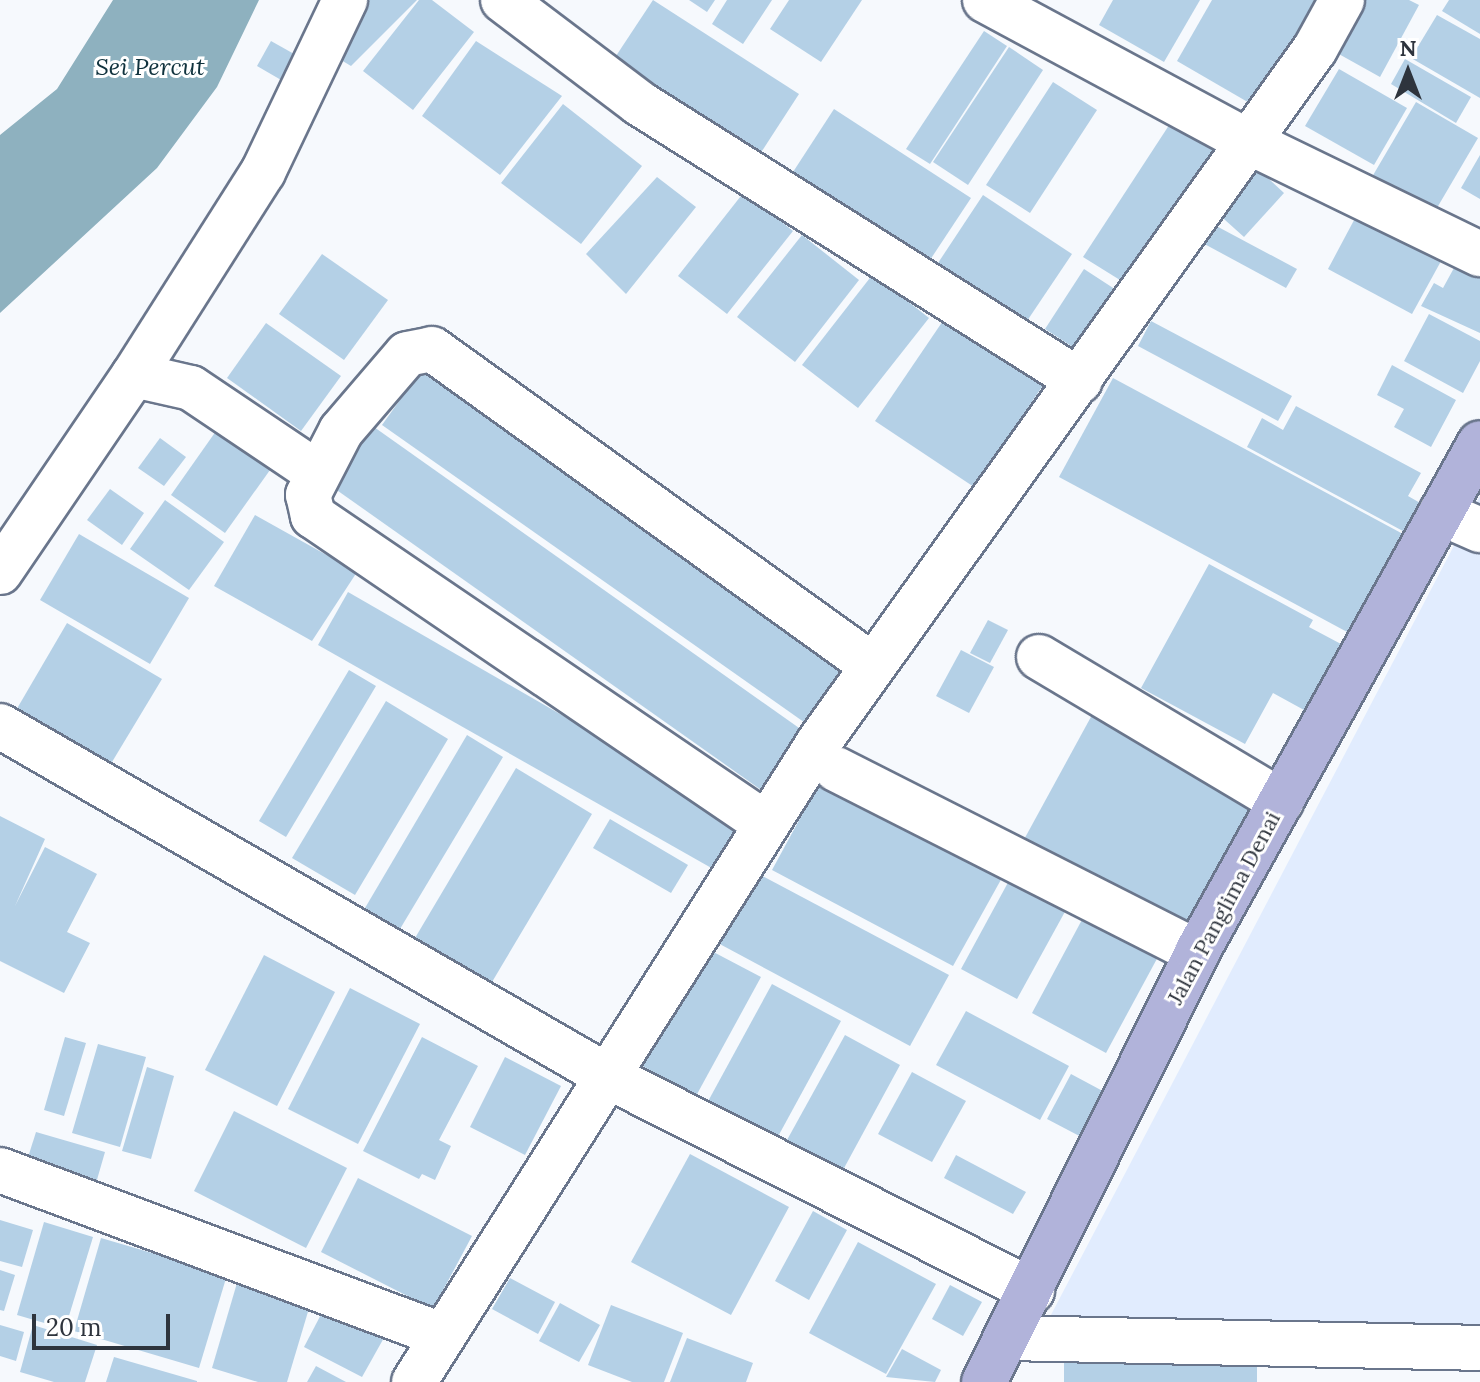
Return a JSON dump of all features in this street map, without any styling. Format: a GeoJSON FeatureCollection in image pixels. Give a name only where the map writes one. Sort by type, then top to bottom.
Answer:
{"type":"FeatureCollection","features":[{"type":"Feature","properties":{"kind":"main road","name":"Jalan Panglima Denai"},"geometry":{"type":"LineString","coordinates":[[984,1382],[1032,1291],[1197,952],[1281,801],[1461,521],[1480,443]]}},
{"type":"Feature","properties":{"kind":"street"},"geometry":{"type":"LineString","coordinates":[[0,572],[134,375],[263,172],[345,0]]}},
{"type":"Feature","properties":{"kind":"street"},"geometry":{"type":"LineString","coordinates":[[503,0],[639,103],[1080,381]]}},
{"type":"Feature","properties":{"kind":"street"},"geometry":{"type":"LineString","coordinates":[[985,0],[1249,142],[1480,254]]}},
{"type":"Feature","properties":{"kind":"street"},"geometry":{"type":"LineString","coordinates":[[414,1382],[766,824],[873,666],[1315,49],[1342,0]]}},
{"type":"Feature","properties":{"kind":"street"},"geometry":{"type":"LineString","coordinates":[[766,824],[333,532],[308,507],[316,472],[341,431],[407,354],[418,348],[432,349],[873,666]]}},
{"type":"Feature","properties":{"kind":"street"},"geometry":{"type":"LineString","coordinates":[[134,375],[191,388],[316,472]]}},
{"type":"Feature","properties":{"kind":"street"},"geometry":{"type":"LineString","coordinates":[[1039,657],[1281,801]]}},
{"type":"Feature","properties":{"kind":"street"},"geometry":{"type":"LineString","coordinates":[[0,726],[609,1077],[1032,1291]]}},
{"type":"Feature","properties":{"kind":"street"},"geometry":{"type":"LineString","coordinates":[[836,769],[1197,952]]}},
{"type":"Feature","properties":{"kind":"street"},"geometry":{"type":"LineString","coordinates":[[0,1170],[442,1335]]}},
{"type":"Feature","properties":{"kind":"street"},"geometry":{"type":"LineString","coordinates":[[1007,1338],[1480,1348]]}},
{"type":"Feature","properties":{"kind":"shaded area"},"geometry":{"type":"Polygon","coordinates":[[[1480,496],[1480,1338],[1042,1332],[1480,496]]]}},
{"type":"Feature","properties":{"kind":"water","name":"Sei Percut"},"geometry":{"type":"Polygon","coordinates":[[[113,0],[259,0],[217,87],[157,168],[0,313],[0,135],[57,89],[113,0]]]}},
{"type":"Feature","properties":{"kind":"building"},"geometry":{"type":"Polygon","coordinates":[[[361,0],[417,0],[351,66],[331,54],[361,0]]]}},
{"type":"Feature","properties":{"kind":"building"},"geometry":{"type":"Polygon","coordinates":[[[419,0],[432,0],[474,32],[413,110],[363,71],[419,0]]]}},
{"type":"Feature","properties":{"kind":"building"},"geometry":{"type":"Polygon","coordinates":[[[653,0],[799,94],[760,154],[612,62],[653,0]]]}},
{"type":"Feature","properties":{"kind":"building"},"geometry":{"type":"Polygon","coordinates":[[[689,0],[715,0],[707,12],[689,0]]]}},
{"type":"Feature","properties":{"kind":"building"},"geometry":{"type":"Polygon","coordinates":[[[727,0],[772,0],[743,44],[712,24],[727,0]]]}},
{"type":"Feature","properties":{"kind":"building"},"geometry":{"type":"Polygon","coordinates":[[[789,0],[862,0],[821,62],[770,29],[789,0]]]}},
{"type":"Feature","properties":{"kind":"building"},"geometry":{"type":"Polygon","coordinates":[[[1113,0],[1200,0],[1164,62],[1099,25],[1113,0]]]}},
{"type":"Feature","properties":{"kind":"building"},"geometry":{"type":"Polygon","coordinates":[[[1212,0],[1321,0],[1258,108],[1177,61],[1212,0]]]}},
{"type":"Feature","properties":{"kind":"building"},"geometry":{"type":"Polygon","coordinates":[[[1366,0],[1409,0],[1419,5],[1380,77],[1337,53],[1366,0]]]}},
{"type":"Feature","properties":{"kind":"building"},"geometry":{"type":"Polygon","coordinates":[[[1449,0],[1480,0],[1480,34],[1442,11],[1449,0]]]}},
{"type":"Feature","properties":{"kind":"building"},"geometry":{"type":"Polygon","coordinates":[[[1437,15],[1480,39],[1480,98],[1411,58],[1437,15]]]}},
{"type":"Feature","properties":{"kind":"building"},"geometry":{"type":"Polygon","coordinates":[[[984,31],[1007,46],[930,164],[906,149],[984,31]]]}},
{"type":"Feature","properties":{"kind":"building"},"geometry":{"type":"Polygon","coordinates":[[[271,41],[303,59],[288,84],[257,66],[271,41]]]}},
{"type":"Feature","properties":{"kind":"building"},"geometry":{"type":"Polygon","coordinates":[[[476,41],[562,96],[500,175],[422,116],[476,41]]]}},
{"type":"Feature","properties":{"kind":"building"},"geometry":{"type":"Polygon","coordinates":[[[1009,47],[1043,70],[968,185],[933,162],[1009,47]]]}},
{"type":"Feature","properties":{"kind":"building"},"geometry":{"type":"Polygon","coordinates":[[[1405,59],[1471,97],[1456,123],[1391,84],[1405,59]]]}},
{"type":"Feature","properties":{"kind":"building"},"geometry":{"type":"Polygon","coordinates":[[[1339,69],[1407,108],[1374,165],[1305,126],[1339,69]]]}},
{"type":"Feature","properties":{"kind":"building"},"geometry":{"type":"Polygon","coordinates":[[[1053,82],[1097,110],[1030,213],[986,185],[1053,82]]]}},
{"type":"Feature","properties":{"kind":"building"},"geometry":{"type":"Polygon","coordinates":[[[1416,102],[1478,138],[1434,213],[1372,177],[1416,102]]]}},
{"type":"Feature","properties":{"kind":"building"},"geometry":{"type":"Polygon","coordinates":[[[563,104],[642,166],[581,244],[501,183],[563,104]]]}},
{"type":"Feature","properties":{"kind":"building"},"geometry":{"type":"Polygon","coordinates":[[[834,109],[971,198],[930,260],[793,172],[834,109]]]}},
{"type":"Feature","properties":{"kind":"building"},"geometry":{"type":"Polygon","coordinates":[[[1177,113],[1230,146],[1136,290],[1083,257],[1177,113]]]}},
{"type":"Feature","properties":{"kind":"building"},"geometry":{"type":"Polygon","coordinates":[[[1480,155],[1480,199],[1461,188],[1480,155]]]}},
{"type":"Feature","properties":{"kind":"building"},"geometry":{"type":"Polygon","coordinates":[[[1256,167],[1284,193],[1244,237],[1215,211],[1256,167]]]}},
{"type":"Feature","properties":{"kind":"building"},"geometry":{"type":"Polygon","coordinates":[[[657,177],[696,207],[626,294],[586,254],[657,177]]]}},
{"type":"Feature","properties":{"kind":"building"},"geometry":{"type":"Polygon","coordinates":[[[744,192],[793,231],[727,314],[678,276],[744,192]]]}},
{"type":"Feature","properties":{"kind":"building"},"geometry":{"type":"Polygon","coordinates":[[[983,195],[1072,254],[1027,321],[938,263],[983,195]]]}},
{"type":"Feature","properties":{"kind":"building"},"geometry":{"type":"Polygon","coordinates":[[[1361,207],[1446,252],[1412,314],[1328,269],[1361,207]]]}},
{"type":"Feature","properties":{"kind":"building"},"geometry":{"type":"Polygon","coordinates":[[[1207,221],[1297,269],[1286,288],[1197,240],[1207,221]]]}},
{"type":"Feature","properties":{"kind":"building"},"geometry":{"type":"Polygon","coordinates":[[[802,235],[859,280],[795,362],[737,317],[802,235]]]}},
{"type":"Feature","properties":{"kind":"building"},"geometry":{"type":"Polygon","coordinates":[[[322,254],[388,300],[344,360],[279,314],[322,254]]]}},
{"type":"Feature","properties":{"kind":"building"},"geometry":{"type":"Polygon","coordinates":[[[1460,257],[1480,268],[1480,333],[1421,306],[1434,283],[1443,288],[1460,257]]]}},
{"type":"Feature","properties":{"kind":"building"},"geometry":{"type":"Polygon","coordinates":[[[1084,269],[1127,297],[1088,357],[1045,329],[1084,269]]]}},
{"type":"Feature","properties":{"kind":"building"},"geometry":{"type":"Polygon","coordinates":[[[873,274],[929,318],[858,408],[802,365],[873,274]]]}},
{"type":"Feature","properties":{"kind":"building"},"geometry":{"type":"Polygon","coordinates":[[[949,312],[1048,378],[974,487],[875,421],[949,312]]]}},
{"type":"Feature","properties":{"kind":"building"},"geometry":{"type":"Polygon","coordinates":[[[1429,314],[1480,341],[1480,361],[1463,393],[1404,361],[1429,314]]]}},
{"type":"Feature","properties":{"kind":"building"},"geometry":{"type":"Polygon","coordinates":[[[1151,321],[1292,396],[1278,421],[1138,346],[1151,321]]]}},
{"type":"Feature","properties":{"kind":"building"},"geometry":{"type":"Polygon","coordinates":[[[266,323],[341,376],[301,431],[227,378],[266,323]]]}},
{"type":"Feature","properties":{"kind":"building"},"geometry":{"type":"Polygon","coordinates":[[[425,365],[860,673],[818,732],[382,425],[425,365]]]}},
{"type":"Feature","properties":{"kind":"building"},"geometry":{"type":"Polygon","coordinates":[[[1392,365],[1456,400],[1431,447],[1394,427],[1404,409],[1377,395],[1392,365]]]}},
{"type":"Feature","properties":{"kind":"building"},"geometry":{"type":"Polygon","coordinates":[[[1113,378],[1403,534],[1349,633],[1059,477],[1113,378]]]}},
{"type":"Feature","properties":{"kind":"building"},"geometry":{"type":"Polygon","coordinates":[[[1296,406],[1421,473],[1408,496],[1429,508],[1414,537],[1247,447],[1262,418],[1283,430],[1296,406]]]}},
{"type":"Feature","properties":{"kind":"building"},"geometry":{"type":"Polygon","coordinates":[[[221,424],[275,463],[225,533],[171,495],[221,424]]]}},
{"type":"Feature","properties":{"kind":"building"},"geometry":{"type":"Polygon","coordinates":[[[374,427],[809,735],[767,794],[331,486],[374,427]]]}},
{"type":"Feature","properties":{"kind":"building"},"geometry":{"type":"Polygon","coordinates":[[[160,438],[186,457],[164,486],[138,468],[160,438]]]}},
{"type":"Feature","properties":{"kind":"building"},"geometry":{"type":"Polygon","coordinates":[[[110,489],[144,513],[122,545],[87,520],[110,489]]]}},
{"type":"Feature","properties":{"kind":"building"},"geometry":{"type":"Polygon","coordinates":[[[165,500],[224,542],[189,590],[130,549],[165,500]]]}},
{"type":"Feature","properties":{"kind":"building"},"geometry":{"type":"Polygon","coordinates":[[[255,515],[357,572],[312,641],[214,586],[255,515]]]}},
{"type":"Feature","properties":{"kind":"building"},"geometry":{"type":"Polygon","coordinates":[[[79,534],[189,598],[150,664],[40,600],[79,534]]]}},
{"type":"Feature","properties":{"kind":"building"},"geometry":{"type":"Polygon","coordinates":[[[1209,564],[1313,620],[1309,627],[1341,644],[1304,710],[1273,693],[1245,744],[1141,688],[1209,564]]]}},
{"type":"Feature","properties":{"kind":"building"},"geometry":{"type":"Polygon","coordinates":[[[348,592],[751,824],[722,874],[318,645],[348,592]]]}},
{"type":"Feature","properties":{"kind":"building"},"geometry":{"type":"Polygon","coordinates":[[[988,620],[1008,630],[990,663],[970,653],[988,620]]]}},
{"type":"Feature","properties":{"kind":"building"},"geometry":{"type":"Polygon","coordinates":[[[67,623],[162,679],[109,767],[15,712],[67,623]]]}},
{"type":"Feature","properties":{"kind":"building"},"geometry":{"type":"Polygon","coordinates":[[[961,650],[994,667],[969,713],[936,696],[961,650]]]}},
{"type":"Feature","properties":{"kind":"building"},"geometry":{"type":"Polygon","coordinates":[[[349,670],[376,686],[286,837],[259,821],[349,670]]]}},
{"type":"Feature","properties":{"kind":"building"},"geometry":{"type":"Polygon","coordinates":[[[386,701],[448,739],[355,895],[292,858],[386,701]]]}},
{"type":"Feature","properties":{"kind":"building"},"geometry":{"type":"Polygon","coordinates":[[[1092,715],[1259,804],[1187,935],[1021,845],[1092,715]]]}},
{"type":"Feature","properties":{"kind":"building"},"geometry":{"type":"Polygon","coordinates":[[[467,735],[503,757],[400,929],[365,908],[467,735]]]}},
{"type":"Feature","properties":{"kind":"building"},"geometry":{"type":"Polygon","coordinates":[[[516,768],[592,814],[492,982],[415,938],[516,768]]]}},
{"type":"Feature","properties":{"kind":"building"},"geometry":{"type":"Polygon","coordinates":[[[822,778],[1003,876],[953,966],[772,870],[822,778]]]}},
{"type":"Feature","properties":{"kind":"building"},"geometry":{"type":"Polygon","coordinates":[[[0,816],[45,839],[15,906],[45,847],[97,874],[67,932],[90,943],[64,993],[0,961],[0,816]]]}},
{"type":"Feature","properties":{"kind":"building"},"geometry":{"type":"Polygon","coordinates":[[[610,819],[688,865],[671,893],[593,848],[610,819]]]}},
{"type":"Feature","properties":{"kind":"building"},"geometry":{"type":"Polygon","coordinates":[[[753,871],[949,975],[910,1046],[716,942],[753,871]]]}},
{"type":"Feature","properties":{"kind":"building"},"geometry":{"type":"Polygon","coordinates":[[[1011,877],[1067,908],[1017,999],[961,969],[1011,877]]]}},
{"type":"Feature","properties":{"kind":"building"},"geometry":{"type":"Polygon","coordinates":[[[1084,916],[1159,955],[1106,1053],[1032,1013],[1084,916]]]}},
{"type":"Feature","properties":{"kind":"building"},"geometry":{"type":"Polygon","coordinates":[[[702,946],[761,977],[696,1096],[639,1064],[702,946]]]}},
{"type":"Feature","properties":{"kind":"building"},"geometry":{"type":"Polygon","coordinates":[[[264,955],[335,992],[277,1106],[205,1070],[264,955]]]}},
{"type":"Feature","properties":{"kind":"building"},"geometry":{"type":"Polygon","coordinates":[[[772,984],[841,1021],[775,1142],[706,1105],[772,984]]]}},
{"type":"Feature","properties":{"kind":"building"},"geometry":{"type":"Polygon","coordinates":[[[350,988],[420,1024],[358,1144],[288,1109],[350,988]]]}},
{"type":"Feature","properties":{"kind":"building"},"geometry":{"type":"Polygon","coordinates":[[[966,1011],[1069,1066],[1040,1120],[936,1065],[966,1011]]]}},
{"type":"Feature","properties":{"kind":"building"},"geometry":{"type":"Polygon","coordinates":[[[845,1035],[900,1065],[843,1170],[787,1140],[845,1035]]]}},
{"type":"Feature","properties":{"kind":"building"},"geometry":{"type":"Polygon","coordinates":[[[65,1037],[86,1043],[64,1116],[44,1110],[65,1037]]]}},
{"type":"Feature","properties":{"kind":"building"},"geometry":{"type":"Polygon","coordinates":[[[422,1037],[478,1066],[439,1140],[451,1146],[435,1180],[422,1174],[419,1179],[363,1151],[422,1037]]]}},
{"type":"Feature","properties":{"kind":"building"},"geometry":{"type":"Polygon","coordinates":[[[98,1044],[146,1057],[120,1147],[72,1133],[98,1044]]]}},
{"type":"Feature","properties":{"kind":"building"},"geometry":{"type":"Polygon","coordinates":[[[505,1057],[561,1086],[525,1155],[470,1127],[505,1057]]]}},
{"type":"Feature","properties":{"kind":"building"},"geometry":{"type":"Polygon","coordinates":[[[147,1067],[174,1076],[151,1159],[122,1151],[147,1067]]]}},
{"type":"Feature","properties":{"kind":"building"},"geometry":{"type":"Polygon","coordinates":[[[912,1072],[966,1101],[932,1162],[878,1134],[912,1072]]]}},
{"type":"Feature","properties":{"kind":"building"},"geometry":{"type":"Polygon","coordinates":[[[1071,1074],[1112,1096],[1087,1140],[1047,1119],[1071,1074]]]}},
{"type":"Feature","properties":{"kind":"building"},"geometry":{"type":"Polygon","coordinates":[[[234,1111],[347,1168],[306,1248],[194,1191],[234,1111]]]}},
{"type":"Feature","properties":{"kind":"building"},"geometry":{"type":"Polygon","coordinates":[[[36,1132],[105,1152],[94,1190],[24,1170],[36,1132]]]}},
{"type":"Feature","properties":{"kind":"building"},"geometry":{"type":"Polygon","coordinates":[[[690,1154],[789,1207],[731,1315],[631,1262],[690,1154]]]}},
{"type":"Feature","properties":{"kind":"building"},"geometry":{"type":"Polygon","coordinates":[[[956,1155],[1026,1192],[1013,1214],[944,1178],[956,1155]]]}},
{"type":"Feature","properties":{"kind":"building"},"geometry":{"type":"Polygon","coordinates":[[[358,1178],[472,1236],[433,1309],[321,1252],[358,1178]]]}},
{"type":"Feature","properties":{"kind":"building"},"geometry":{"type":"Polygon","coordinates":[[[813,1211],[847,1230],[809,1300],[775,1281],[813,1211]]]}},
{"type":"Feature","properties":{"kind":"building"},"geometry":{"type":"Polygon","coordinates":[[[0,1220],[33,1230],[22,1267],[0,1261],[0,1220]]]}},
{"type":"Feature","properties":{"kind":"building"},"geometry":{"type":"Polygon","coordinates":[[[44,1222],[93,1237],[65,1329],[17,1315],[44,1222]]]}},
{"type":"Feature","properties":{"kind":"building"},"geometry":{"type":"Polygon","coordinates":[[[101,1238],[227,1275],[199,1368],[74,1331],[101,1238]]]}},
{"type":"Feature","properties":{"kind":"building"},"geometry":{"type":"Polygon","coordinates":[[[858,1242],[936,1284],[886,1374],[809,1333],[858,1242]]]}},
{"type":"Feature","properties":{"kind":"building"},"geometry":{"type":"Polygon","coordinates":[[[0,1270],[15,1275],[4,1311],[0,1310],[0,1270]]]}},
{"type":"Feature","properties":{"kind":"building"},"geometry":{"type":"Polygon","coordinates":[[[510,1278],[555,1302],[538,1334],[492,1309],[510,1278]]]}},
{"type":"Feature","properties":{"kind":"building"},"geometry":{"type":"Polygon","coordinates":[[[237,1283],[310,1305],[287,1382],[258,1382],[212,1368],[237,1283]]]}},
{"type":"Feature","properties":{"kind":"building"},"geometry":{"type":"Polygon","coordinates":[[[950,1285],[982,1302],[963,1336],[932,1319],[950,1285]]]}},
{"type":"Feature","properties":{"kind":"building"},"geometry":{"type":"Polygon","coordinates":[[[560,1303],[600,1325],[579,1362],[539,1341],[560,1303]]]}},
{"type":"Feature","properties":{"kind":"building"},"geometry":{"type":"Polygon","coordinates":[[[326,1305],[385,1336],[362,1377],[304,1347],[326,1305]]]}},
{"type":"Feature","properties":{"kind":"building"},"geometry":{"type":"Polygon","coordinates":[[[611,1305],[683,1333],[664,1382],[632,1382],[588,1365],[611,1305]]]}},
{"type":"Feature","properties":{"kind":"building"},"geometry":{"type":"Polygon","coordinates":[[[0,1325],[24,1332],[16,1361],[0,1356],[0,1325]]]}},
{"type":"Feature","properties":{"kind":"building"},"geometry":{"type":"Polygon","coordinates":[[[33,1325],[97,1345],[85,1382],[54,1382],[20,1372],[33,1325]]]}},
{"type":"Feature","properties":{"kind":"building"},"geometry":{"type":"Polygon","coordinates":[[[687,1338],[753,1363],[746,1382],[670,1382],[687,1338]]]}},
{"type":"Feature","properties":{"kind":"building"},"geometry":{"type":"Polygon","coordinates":[[[902,1349],[941,1370],[935,1382],[886,1377],[902,1349]]]}},
{"type":"Feature","properties":{"kind":"building"},"geometry":{"type":"Polygon","coordinates":[[[1064,1351],[1257,1354],[1257,1382],[1064,1382],[1064,1351]]]}},
{"type":"Feature","properties":{"kind":"building"},"geometry":{"type":"Polygon","coordinates":[[[114,1357],[197,1381],[197,1382],[106,1382],[114,1357]]]}},
{"type":"Feature","properties":{"kind":"building"},"geometry":{"type":"Polygon","coordinates":[[[316,1366],[346,1382],[307,1382],[316,1366]]]}}]}
